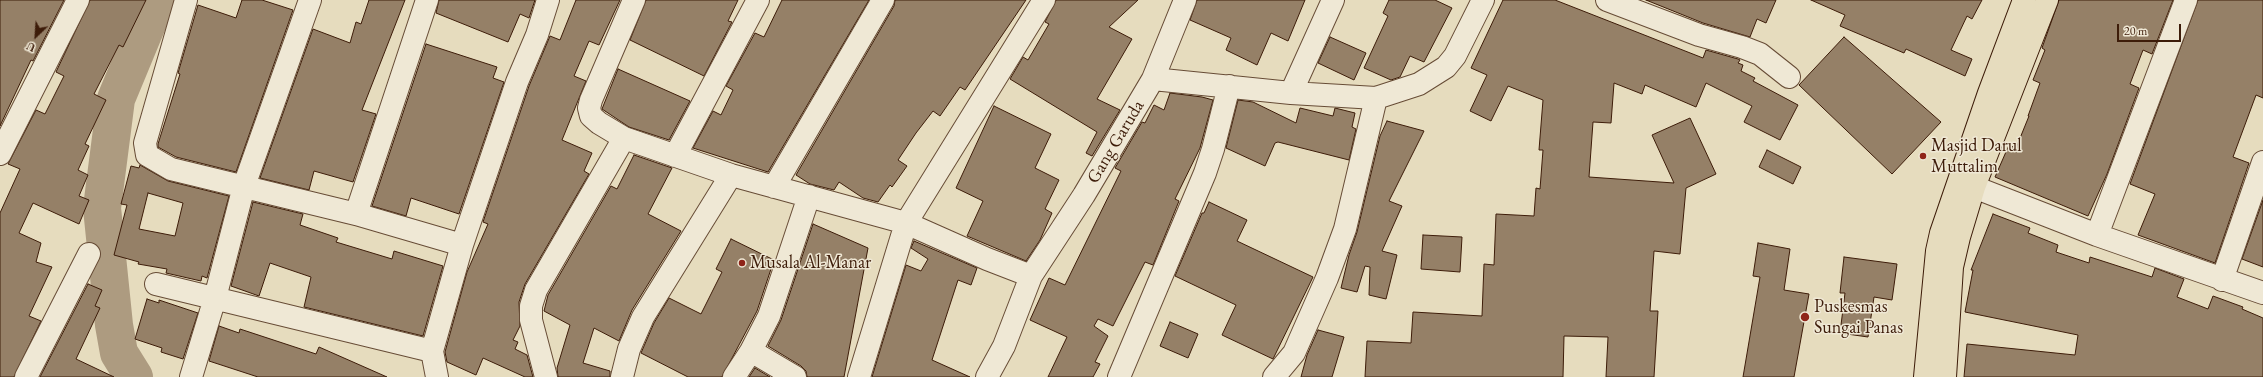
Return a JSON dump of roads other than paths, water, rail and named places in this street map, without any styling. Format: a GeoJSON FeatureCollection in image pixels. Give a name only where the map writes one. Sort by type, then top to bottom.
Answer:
{"type":"FeatureCollection","features":[{"type":"Feature","properties":{"kind":"main road"},"geometry":{"type":"LineString","coordinates":[[1925,377],[1940,233],[2005,49],[2024,0]]}},
{"type":"Feature","properties":{"kind":"main road"},"geometry":{"type":"LineString","coordinates":[[1945,377],[1952,267],[1974,187],[2047,0]]}},
{"type":"Feature","properties":{"kind":"street"},"geometry":{"type":"LineString","coordinates":[[0,154],[78,0]]}},
{"type":"Feature","properties":{"kind":"street"},"geometry":{"type":"LineString","coordinates":[[186,0],[147,135],[147,156],[172,169],[356,214],[462,245]]}},
{"type":"Feature","properties":{"kind":"street"},"geometry":{"type":"LineString","coordinates":[[191,377],[215,298],[244,186],[310,0]]}},
{"type":"Feature","properties":{"kind":"street"},"geometry":{"type":"LineString","coordinates":[[356,214],[427,0]]}},
{"type":"Feature","properties":{"kind":"street"},"geometry":{"type":"LineString","coordinates":[[437,377],[432,351],[462,245],[517,82],[537,35],[548,0]]}},
{"type":"Feature","properties":{"kind":"street"},"geometry":{"type":"LineString","coordinates":[[634,0],[591,100],[589,108],[591,116],[599,124],[624,138],[731,175],[906,223],[987,259],[1031,276]]}},
{"type":"Feature","properties":{"kind":"street"},"geometry":{"type":"LineString","coordinates":[[675,156],[758,0]]}},
{"type":"Feature","properties":{"kind":"street"},"geometry":{"type":"LineString","coordinates":[[774,187],[883,0]]}},
{"type":"Feature","properties":{"kind":"street"},"geometry":{"type":"LineString","coordinates":[[859,377],[906,223],[1044,0]]}},
{"type":"Feature","properties":{"kind":"street","name":"Gang Garuda"},"geometry":{"type":"LineString","coordinates":[[987,377],[1004,346],[1031,276],[1084,195],[1153,79],[1184,0]]}},
{"type":"Feature","properties":{"kind":"street"},"geometry":{"type":"LineString","coordinates":[[1291,93],[1333,0]]}},
{"type":"Feature","properties":{"kind":"street"},"geometry":{"type":"LineString","coordinates":[[1153,79],[1291,93],[1376,98],[1419,84],[1446,67],[1455,56],[1483,0]]}},
{"type":"Feature","properties":{"kind":"street"},"geometry":{"type":"LineString","coordinates":[[1607,0],[1699,35],[1742,47],[1760,54],[1789,77]]}},
{"type":"Feature","properties":{"kind":"street"},"geometry":{"type":"LineString","coordinates":[[2097,235],[2186,0]]}},
{"type":"Feature","properties":{"kind":"street"},"geometry":{"type":"LineString","coordinates":[[2005,49],[2025,57]]}},
{"type":"Feature","properties":{"kind":"street"},"geometry":{"type":"LineString","coordinates":[[1119,377],[1205,173],[1213,150],[1229,86]]}},
{"type":"Feature","properties":{"kind":"street"},"geometry":{"type":"LineString","coordinates":[[1274,377],[1294,353],[1327,278],[1345,229],[1376,98]]}},
{"type":"Feature","properties":{"kind":"street"},"geometry":{"type":"LineString","coordinates":[[546,377],[531,320],[531,306],[536,290],[624,138]]}},
{"type":"Feature","properties":{"kind":"street"},"geometry":{"type":"LineString","coordinates":[[2222,280],[2263,162]]}},
{"type":"Feature","properties":{"kind":"street"},"geometry":{"type":"LineString","coordinates":[[622,377],[629,349],[643,317],[731,175]]}},
{"type":"Feature","properties":{"kind":"street"},"geometry":{"type":"LineString","coordinates":[[1974,187],[2097,235],[2222,280],[2263,293]]}},
{"type":"Feature","properties":{"kind":"street"},"geometry":{"type":"LineString","coordinates":[[734,377],[751,351],[769,316],[809,196]]}},
{"type":"Feature","properties":{"kind":"street"},"geometry":{"type":"LineString","coordinates":[[26,377],[89,254]]}},
{"type":"Feature","properties":{"kind":"street"},"geometry":{"type":"LineString","coordinates":[[156,284],[432,351]]}},
{"type":"Feature","properties":{"kind":"street"},"geometry":{"type":"LineString","coordinates":[[751,351],[795,377]]}},
{"type":"Feature","properties":{"kind":"waterway"},"geometry":{"type":"LineString","coordinates":[[134,377],[119,353],[114,325],[102,208],[116,99],[157,0]]}},
{"type":"Feature","properties":{"kind":"place","name":"Masjid Darul Muttalim"},"geometry":{"type":"Point","coordinates":[1923,156]}},
{"type":"Feature","properties":{"kind":"place","name":"Musala Al-Manar"},"geometry":{"type":"Point","coordinates":[742,263]}},
{"type":"Feature","properties":{"kind":"place","name":"Puskesmas Sungai Panas"},"geometry":{"type":"Point","coordinates":[1805,317]}}]}
